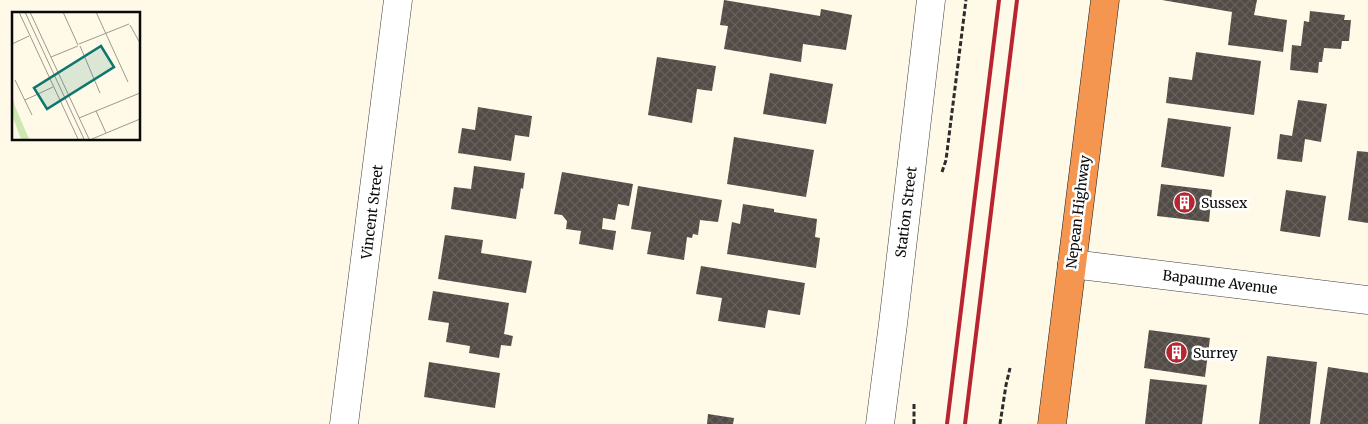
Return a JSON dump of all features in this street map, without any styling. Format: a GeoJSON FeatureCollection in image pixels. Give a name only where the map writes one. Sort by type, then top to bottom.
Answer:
{"type":"FeatureCollection","features":[{"type":"Feature","properties":{"kind":"highway","name":"Nepean Highway"},"geometry":{"type":"LineString","coordinates":[[1052,424],[1105,0]]}},
{"type":"Feature","properties":{"kind":"street","name":"Vincent Street"},"geometry":{"type":"LineString","coordinates":[[344,424],[398,0]]}},
{"type":"Feature","properties":{"kind":"street","name":"Station Street"},"geometry":{"type":"LineString","coordinates":[[880,424],[931,0]]}},
{"type":"Feature","properties":{"kind":"street","name":"Bapaume Avenue"},"geometry":{"type":"LineString","coordinates":[[1072,264],[1368,300]]}},
{"type":"Feature","properties":{"kind":"path"},"geometry":{"type":"LineString","coordinates":[[1000,424],[1010,368]]}},
{"type":"Feature","properties":{"kind":"building"},"geometry":{"type":"Polygon","coordinates":[[[724,0],[820,16],[821,9],[852,15],[846,50],[803,44],[801,62],[724,49],[728,26],[720,25],[724,0]]]}},
{"type":"Feature","properties":{"kind":"building"},"geometry":{"type":"Polygon","coordinates":[[[1162,0],[1257,0],[1254,15],[1287,20],[1283,52],[1228,45],[1232,12],[1162,0]]]}},
{"type":"Feature","properties":{"kind":"building"},"geometry":{"type":"Polygon","coordinates":[[[1310,11],[1345,15],[1344,20],[1351,20],[1349,41],[1342,41],[1341,49],[1324,48],[1322,62],[1319,62],[1318,73],[1290,70],[1292,45],[1301,46],[1304,21],[1309,22],[1310,11]]]}},
{"type":"Feature","properties":{"kind":"building"},"geometry":{"type":"Polygon","coordinates":[[[1196,52],[1261,61],[1254,115],[1166,103],[1169,77],[1192,80],[1196,52]]]}},
{"type":"Feature","properties":{"kind":"building"},"geometry":{"type":"Polygon","coordinates":[[[657,57],[716,66],[712,91],[697,89],[692,123],[648,115],[657,57]]]}},
{"type":"Feature","properties":{"kind":"building"},"geometry":{"type":"Polygon","coordinates":[[[770,73],[833,84],[826,124],[763,114],[770,73]]]}},
{"type":"Feature","properties":{"kind":"building"},"geometry":{"type":"Polygon","coordinates":[[[1298,100],[1327,104],[1321,142],[1305,139],[1302,162],[1277,159],[1280,134],[1292,136],[1298,100]]]}},
{"type":"Feature","properties":{"kind":"building"},"geometry":{"type":"Polygon","coordinates":[[[478,107],[532,116],[529,137],[515,135],[511,161],[458,153],[462,128],[475,130],[478,107]]]}},
{"type":"Feature","properties":{"kind":"building"},"geometry":{"type":"Polygon","coordinates":[[[1168,118],[1231,127],[1224,177],[1161,167],[1168,118]]]}},
{"type":"Feature","properties":{"kind":"building"},"geometry":{"type":"Polygon","coordinates":[[[734,137],[814,150],[806,197],[727,184],[734,137]]]}},
{"type":"Feature","properties":{"kind":"building"},"geometry":{"type":"Polygon","coordinates":[[[1357,151],[1368,152],[1368,223],[1348,220],[1357,151]]]}},
{"type":"Feature","properties":{"kind":"building"},"geometry":{"type":"Polygon","coordinates":[[[474,166],[525,173],[516,219],[451,209],[454,187],[471,189],[474,166]]]}},
{"type":"Feature","properties":{"kind":"building"},"geometry":{"type":"Polygon","coordinates":[[[562,172],[633,184],[629,206],[618,204],[615,220],[603,218],[602,229],[616,231],[613,250],[579,244],[581,231],[566,229],[567,221],[562,215],[554,214],[562,172]]]}},
{"type":"Feature","properties":{"kind":"building","name":"Sussex"},"geometry":{"type":"Polygon","coordinates":[[[1161,184],[1212,190],[1209,222],[1157,216],[1161,184]]]}},
{"type":"Feature","properties":{"kind":"building"},"geometry":{"type":"Polygon","coordinates":[[[638,186],[722,200],[718,222],[700,220],[698,235],[693,234],[692,238],[687,237],[684,260],[647,254],[651,232],[631,229],[638,186]]]}},
{"type":"Feature","properties":{"kind":"building"},"geometry":{"type":"Polygon","coordinates":[[[1286,190],[1326,196],[1320,237],[1280,231],[1286,190]]]}},
{"type":"Feature","properties":{"kind":"building"},"geometry":{"type":"Polygon","coordinates":[[[743,204],[774,209],[774,212],[817,219],[815,237],[820,238],[816,268],[727,254],[732,222],[740,224],[743,204]]]}},
{"type":"Feature","properties":{"kind":"building"},"geometry":{"type":"Polygon","coordinates":[[[445,235],[483,240],[481,253],[532,261],[526,293],[438,279],[445,235]]]}},
{"type":"Feature","properties":{"kind":"building"},"geometry":{"type":"Polygon","coordinates":[[[701,266],[805,283],[800,315],[768,310],[765,328],[718,321],[722,298],[696,294],[701,266]]]}},
{"type":"Feature","properties":{"kind":"building"},"geometry":{"type":"Polygon","coordinates":[[[433,291],[509,303],[504,334],[513,336],[511,346],[501,345],[499,358],[469,353],[470,346],[446,342],[449,323],[428,320],[433,291]]]}},
{"type":"Feature","properties":{"kind":"building","name":"Surrey"},"geometry":{"type":"Polygon","coordinates":[[[1149,330],[1210,338],[1205,377],[1144,368],[1149,330]]]}},
{"type":"Feature","properties":{"kind":"building"},"geometry":{"type":"Polygon","coordinates":[[[1267,356],[1317,362],[1310,424],[1259,424],[1267,356]]]}},
{"type":"Feature","properties":{"kind":"building"},"geometry":{"type":"Polygon","coordinates":[[[429,362],[500,373],[495,408],[424,397],[429,362]]]}},
{"type":"Feature","properties":{"kind":"building"},"geometry":{"type":"Polygon","coordinates":[[[1328,367],[1368,373],[1368,424],[1320,424],[1328,367]]]}},
{"type":"Feature","properties":{"kind":"building"},"geometry":{"type":"Polygon","coordinates":[[[1150,379],[1207,385],[1202,424],[1145,424],[1150,379]]]}},
{"type":"Feature","properties":{"kind":"building"},"geometry":{"type":"Polygon","coordinates":[[[708,414],[734,418],[733,424],[707,424],[708,414]]]}},
{"type":"Feature","properties":{"kind":"railway"},"geometry":{"type":"LineString","coordinates":[[947,424],[999,0]]}},
{"type":"Feature","properties":{"kind":"railway"},"geometry":{"type":"LineString","coordinates":[[965,424],[1017,0]]}},
{"type":"Feature","properties":{"kind":"place","name":"Sussex"},"geometry":{"type":"Point","coordinates":[1185,203]}},
{"type":"Feature","properties":{"kind":"place","name":"Surrey"},"geometry":{"type":"Point","coordinates":[1177,353]}}]}
